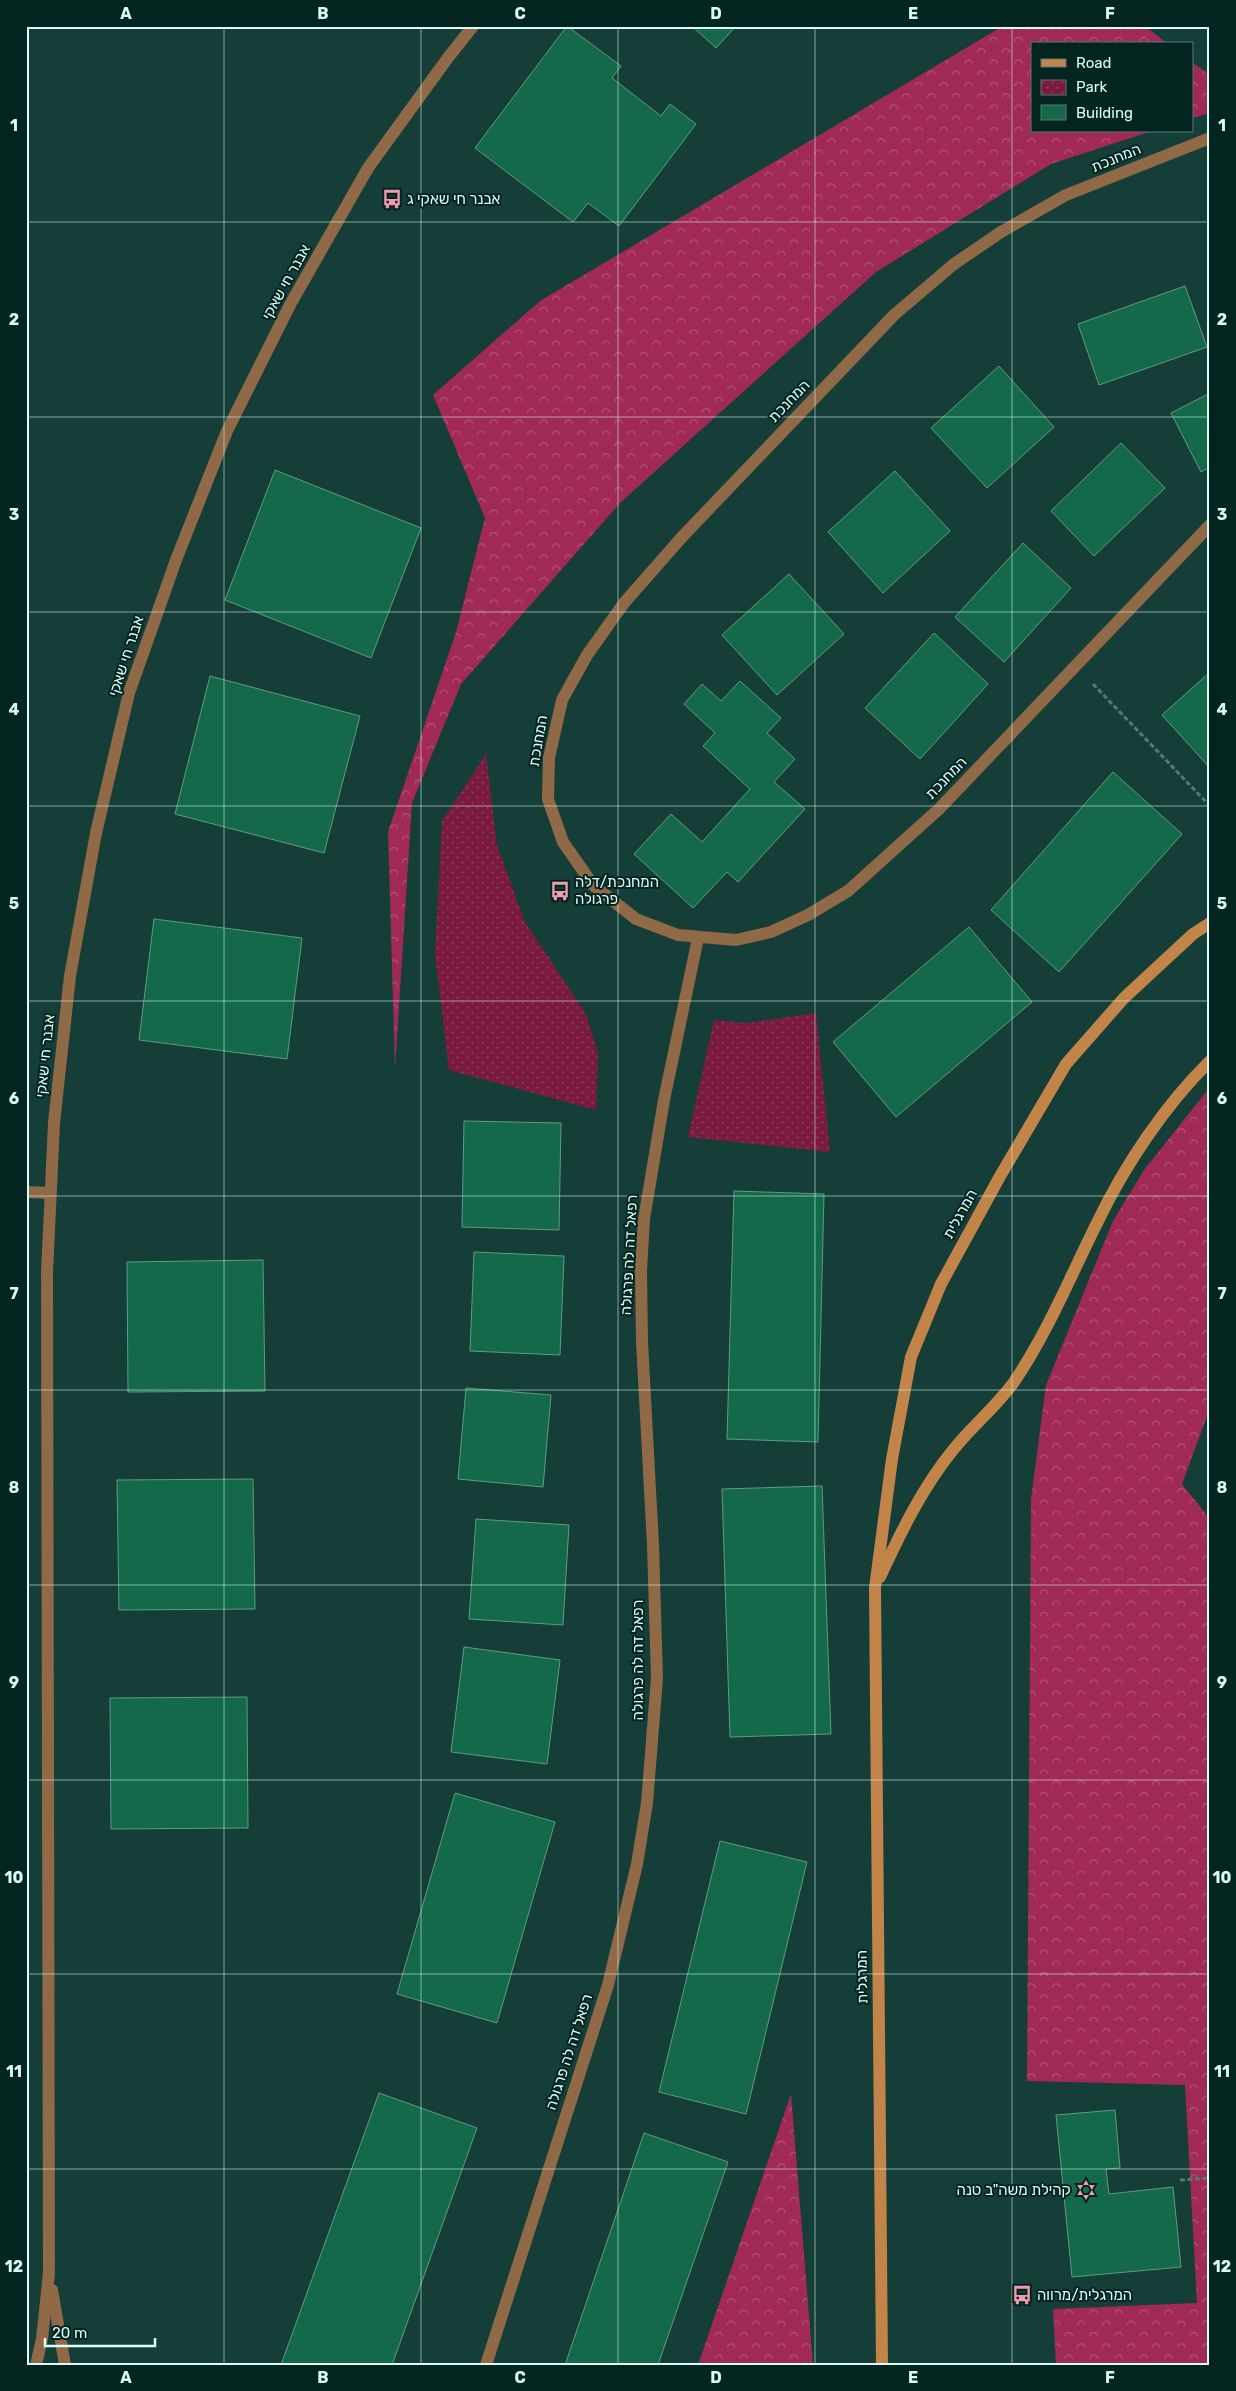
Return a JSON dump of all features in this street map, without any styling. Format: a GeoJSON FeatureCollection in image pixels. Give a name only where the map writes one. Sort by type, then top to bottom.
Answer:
{"type":"FeatureCollection","features":[{"type":"Feature","properties":{"kind":"street","name":"אבנר חי שאקי"},"geometry":{"type":"LineString","coordinates":[[36,2365],[42,2339],[49,2273],[49,1428],[47,1273],[50,1193],[54,1123],[70,976],[96,833],[129,693],[176,560],[227,431],[291,303],[368,168],[447,59],[474,26]]}},
{"type":"Feature","properties":{"kind":"street","name":"המחנכת"},"geometry":{"type":"LineString","coordinates":[[1210,138],[1066,195],[1001,232],[954,264],[894,315],[682,537],[624,603],[587,655],[562,700],[549,758],[548,799],[563,842],[593,884],[636,919],[678,934],[698,938],[736,940],[771,932],[808,915],[848,891],[939,809],[1210,525]]}},
{"type":"Feature","properties":{"kind":"street","name":"המרגלית"},"geometry":{"type":"LineString","coordinates":[[882,2365],[875,1588],[892,1460],[911,1357],[941,1284],[998,1178],[1066,1064],[1124,998],[1193,934],[1210,923]]}},
{"type":"Feature","properties":{"kind":"street","name":"רפאל דה לה פרגולה"},"geometry":{"type":"LineString","coordinates":[[486,2365],[608,1985],[637,1864],[647,1804],[657,1678],[653,1545],[642,1342],[644,1219],[664,1100],[698,938]]}},
{"type":"Feature","properties":{"kind":"street","name":"המרגלית"},"geometry":{"type":"LineString","coordinates":[[875,1588],[911,1511],[953,1450],[1013,1382],[1052,1318],[1098,1219],[1132,1158],[1193,1077],[1210,1061]]}},
{"type":"Feature","properties":{"kind":"street"},"geometry":{"type":"LineString","coordinates":[[26,1192],[50,1193]]}},
{"type":"Feature","properties":{"kind":"street","name":"אבנר חי שאקי"},"geometry":{"type":"LineString","coordinates":[[49,2273],[66,2365]]}},
{"type":"Feature","properties":{"kind":"path"},"geometry":{"type":"LineString","coordinates":[[1075,666],[1210,806]]}},
{"type":"Feature","properties":{"kind":"path"},"geometry":{"type":"LineString","coordinates":[[1180,2180],[1210,2178]]}},
{"type":"Feature","properties":{"kind":"green space"},"geometry":{"type":"Polygon","coordinates":[[[1003,26],[1145,26],[1165,42],[1031,42],[1031,132],[1149,132],[1051,164],[876,272],[620,503],[461,684],[412,803],[395,1068],[388,832],[456,632],[485,518],[433,395],[540,301],[1003,26]]]}},
{"type":"Feature","properties":{"kind":"green space"},"geometry":{"type":"Polygon","coordinates":[[[1194,63],[1210,75],[1210,113],[1194,117],[1194,63]]]}},
{"type":"Feature","properties":{"kind":"green space"},"geometry":{"type":"Polygon","coordinates":[[[486,754],[497,846],[525,922],[586,1014],[598,1053],[596,1110],[449,1070],[435,955],[442,821],[486,754]]]}},
{"type":"Feature","properties":{"kind":"green space"},"geometry":{"type":"Polygon","coordinates":[[[816,1013],[830,1152],[688,1137],[714,1020],[747,1023],[816,1013]]]}},
{"type":"Feature","properties":{"kind":"green space"},"geometry":{"type":"Polygon","coordinates":[[[1210,1087],[1210,1408],[1182,1484],[1210,1519],[1210,2365],[1056,2365],[1053,2309],[1197,2303],[1185,2085],[1027,2081],[1031,1499],[1046,1385],[1113,1221],[1144,1170],[1210,1087]]]}},
{"type":"Feature","properties":{"kind":"green space"},"geometry":{"type":"Polygon","coordinates":[[[791,2094],[813,2365],[698,2365],[791,2094]]]}},
{"type":"Feature","properties":{"kind":"building"},"geometry":{"type":"Polygon","coordinates":[[[567,26],[621,66],[612,78],[661,116],[670,104],[696,124],[619,226],[588,203],[573,222],[475,148],[567,26]]]}},
{"type":"Feature","properties":{"kind":"building"},"geometry":{"type":"Polygon","coordinates":[[[692,26],[736,26],[716,48],[692,26]]]}},
{"type":"Feature","properties":{"kind":"building"},"geometry":{"type":"Polygon","coordinates":[[[1185,286],[1207,347],[1099,385],[1078,324],[1185,286]]]}},
{"type":"Feature","properties":{"kind":"building"},"geometry":{"type":"Polygon","coordinates":[[[999,366],[1054,427],[987,488],[931,428],[999,366]]]}},
{"type":"Feature","properties":{"kind":"building"},"geometry":{"type":"Polygon","coordinates":[[[1210,393],[1210,467],[1201,472],[1171,413],[1210,393]]]}},
{"type":"Feature","properties":{"kind":"building"},"geometry":{"type":"Polygon","coordinates":[[[1121,443],[1165,488],[1094,556],[1051,511],[1121,443]]]}},
{"type":"Feature","properties":{"kind":"building"},"geometry":{"type":"Polygon","coordinates":[[[275,470],[421,528],[371,658],[225,600],[275,470]]]}},
{"type":"Feature","properties":{"kind":"building"},"geometry":{"type":"Polygon","coordinates":[[[895,471],[950,531],[883,593],[828,532],[895,471]]]}},
{"type":"Feature","properties":{"kind":"building"},"geometry":{"type":"Polygon","coordinates":[[[1023,543],[1071,588],[1004,662],[955,617],[1023,543]]]}},
{"type":"Feature","properties":{"kind":"building"},"geometry":{"type":"Polygon","coordinates":[[[789,574],[844,634],[777,695],[722,635],[789,574]]]}},
{"type":"Feature","properties":{"kind":"building"},"geometry":{"type":"Polygon","coordinates":[[[934,633],[988,684],[920,759],[865,708],[934,633]]]}},
{"type":"Feature","properties":{"kind":"building"},"geometry":{"type":"Polygon","coordinates":[[[1210,672],[1210,768],[1162,715],[1210,672]]]}},
{"type":"Feature","properties":{"kind":"building"},"geometry":{"type":"Polygon","coordinates":[[[210,676],[360,716],[324,853],[175,814],[210,676]]]}},
{"type":"Feature","properties":{"kind":"building"},"geometry":{"type":"Polygon","coordinates":[[[740,681],[781,718],[767,733],[795,759],[774,782],[805,809],[738,882],[727,872],[693,908],[634,854],[671,814],[702,842],[750,789],[703,746],[715,733],[684,704],[702,684],[721,701],[740,681]]]}},
{"type":"Feature","properties":{"kind":"building"},"geometry":{"type":"Polygon","coordinates":[[[1113,772],[1182,834],[1059,972],[991,910],[1113,772]]]}},
{"type":"Feature","properties":{"kind":"building"},"geometry":{"type":"Polygon","coordinates":[[[154,919],[302,938],[287,1059],[139,1040],[154,919]]]}},
{"type":"Feature","properties":{"kind":"building"},"geometry":{"type":"Polygon","coordinates":[[[969,927],[1032,1002],[896,1117],[833,1042],[969,927]]]}},
{"type":"Feature","properties":{"kind":"building"},"geometry":{"type":"Polygon","coordinates":[[[464,1121],[561,1123],[559,1230],[462,1227],[464,1121]]]}},
{"type":"Feature","properties":{"kind":"building"},"geometry":{"type":"Polygon","coordinates":[[[734,1191],[824,1194],[818,1442],[727,1439],[734,1191]]]}},
{"type":"Feature","properties":{"kind":"building"},"geometry":{"type":"Polygon","coordinates":[[[474,1252],[564,1256],[560,1355],[470,1351],[474,1252]]]}},
{"type":"Feature","properties":{"kind":"building"},"geometry":{"type":"Polygon","coordinates":[[[263,1260],[265,1391],[128,1392],[127,1262],[263,1260]]]}},
{"type":"Feature","properties":{"kind":"building"},"geometry":{"type":"Polygon","coordinates":[[[466,1388],[551,1395],[543,1487],[458,1479],[466,1388]]]}},
{"type":"Feature","properties":{"kind":"building"},"geometry":{"type":"Polygon","coordinates":[[[253,1479],[255,1609],[119,1610],[117,1480],[253,1479]]]}},
{"type":"Feature","properties":{"kind":"building"},"geometry":{"type":"Polygon","coordinates":[[[822,1486],[831,1734],[730,1737],[722,1489],[822,1486]]]}},
{"type":"Feature","properties":{"kind":"building"},"geometry":{"type":"Polygon","coordinates":[[[476,1519],[569,1525],[563,1625],[469,1619],[476,1519]]]}},
{"type":"Feature","properties":{"kind":"building"},"geometry":{"type":"Polygon","coordinates":[[[464,1647],[560,1660],[547,1764],[451,1752],[464,1647]]]}},
{"type":"Feature","properties":{"kind":"building"},"geometry":{"type":"Polygon","coordinates":[[[247,1697],[248,1828],[111,1829],[110,1698],[247,1697]]]}},
{"type":"Feature","properties":{"kind":"building"},"geometry":{"type":"Polygon","coordinates":[[[455,1793],[555,1822],[497,2023],[397,1994],[455,1793]]]}},
{"type":"Feature","properties":{"kind":"building"},"geometry":{"type":"Polygon","coordinates":[[[720,1841],[807,1862],[746,2114],[659,2092],[720,1841]]]}},
{"type":"Feature","properties":{"kind":"building"},"geometry":{"type":"Polygon","coordinates":[[[379,2093],[477,2128],[392,2365],[281,2365],[379,2093]]]}},
{"type":"Feature","properties":{"kind":"building","name":"קהילת משה\"ב טנה"},"geometry":{"type":"Polygon","coordinates":[[[1115,2110],[1120,2168],[1106,2169],[1109,2194],[1173,2187],[1181,2267],[1072,2277],[1056,2115],[1115,2110]]]}},
{"type":"Feature","properties":{"kind":"building"},"geometry":{"type":"Polygon","coordinates":[[[644,2133],[728,2162],[658,2365],[565,2365],[644,2133]]]}},
{"type":"Feature","properties":{"kind":"place","name":"אבנר חי שאקי ג"},"geometry":{"type":"Point","coordinates":[392,199]}},
{"type":"Feature","properties":{"kind":"place","name":"המחנכת/דלה פרגולה"},"geometry":{"type":"Point","coordinates":[560,891]}},
{"type":"Feature","properties":{"kind":"place","name":"קהילת משה\"ב טנה"},"geometry":{"type":"Point","coordinates":[1086,2190]}},
{"type":"Feature","properties":{"kind":"place","name":"המרגלית/מרווה"},"geometry":{"type":"Point","coordinates":[1022,2295]}}]}
